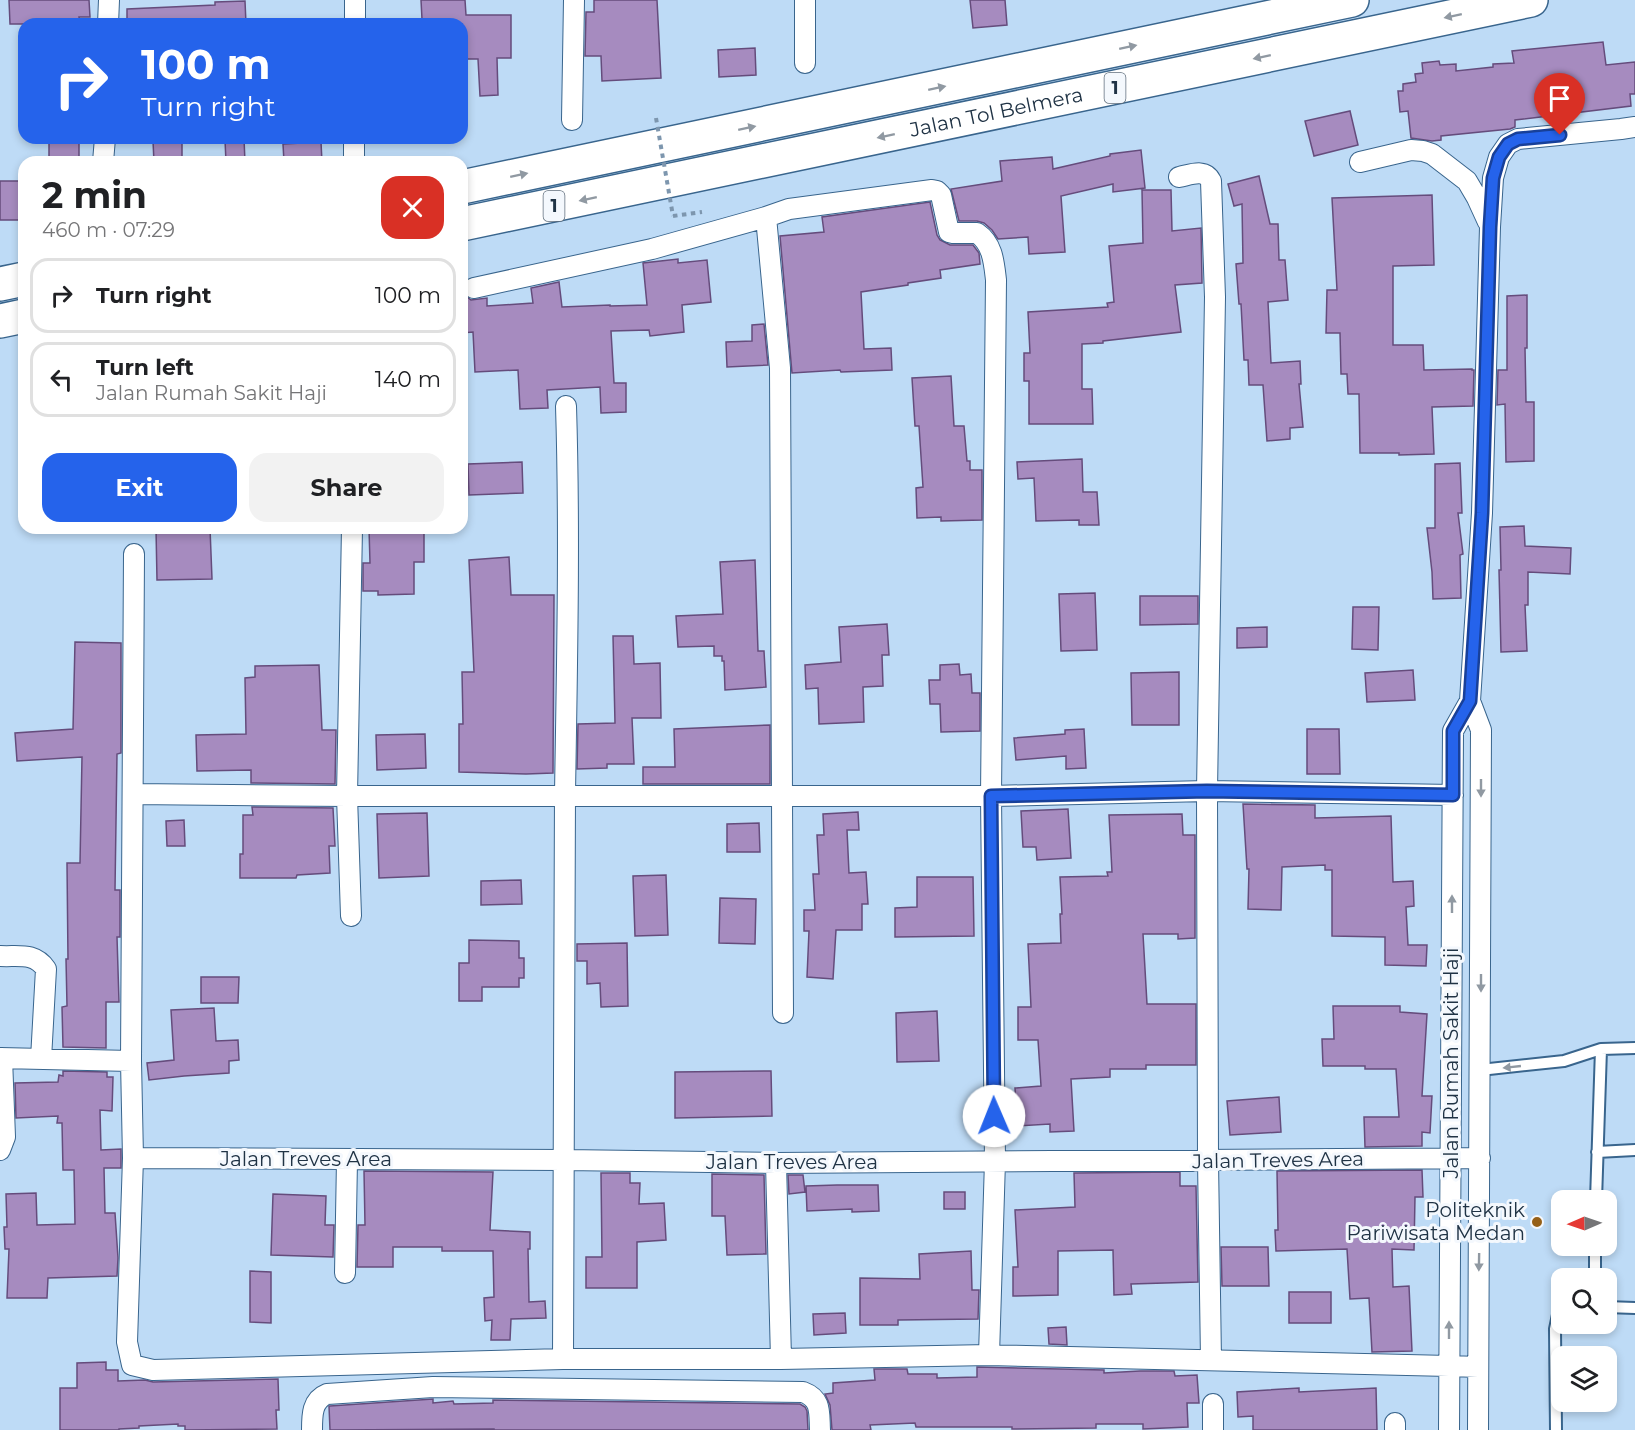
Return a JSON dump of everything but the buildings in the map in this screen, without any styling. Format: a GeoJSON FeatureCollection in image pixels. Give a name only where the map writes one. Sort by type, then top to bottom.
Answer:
{"type":"FeatureCollection","features":[{"type":"Feature","properties":{"kind":"highway","name":"Jalan Tol Belmera"},"geometry":{"type":"LineString","coordinates":[[468,186],[1352,0]]}},
{"type":"Feature","properties":{"kind":"highway","name":"Jalan Tol Belmera"},"geometry":{"type":"LineString","coordinates":[[468,224],[1531,0]]}},
{"type":"Feature","properties":{"kind":"highway"},"geometry":{"type":"LineString","coordinates":[[0,284],[18,280]]}},
{"type":"Feature","properties":{"kind":"highway"},"geometry":{"type":"LineString","coordinates":[[0,321],[18,317]]}},
{"type":"Feature","properties":{"kind":"street"},"geometry":{"type":"LineString","coordinates":[[108,18],[109,0]]}},
{"type":"Feature","properties":{"kind":"street"},"geometry":{"type":"LineString","coordinates":[[355,0],[355,18]]}},
{"type":"Feature","properties":{"kind":"street"},"geometry":{"type":"LineString","coordinates":[[572,120],[574,0]]}},
{"type":"Feature","properties":{"kind":"street"},"geometry":{"type":"LineString","coordinates":[[805,0],[805,63]]}},
{"type":"Feature","properties":{"kind":"street","name":"Jalan Rumah Sakit Haji"},"geometry":{"type":"LineString","coordinates":[[1449,1430],[1453,731],[1470,701],[1482,513],[1493,178],[1499,157],[1508,144],[1518,139],[1635,127]]}},
{"type":"Feature","properties":{"kind":"street"},"geometry":{"type":"LineString","coordinates":[[1360,162],[1411,150],[1432,154],[1467,181],[1490,227]]}},
{"type":"Feature","properties":{"kind":"street"},"geometry":{"type":"LineString","coordinates":[[1179,177],[1203,173],[1209,176],[1211,181],[1215,297],[1207,791],[1211,1360]]}},
{"type":"Feature","properties":{"kind":"street"},"geometry":{"type":"LineString","coordinates":[[474,288],[652,249],[789,209],[932,190],[937,191],[943,200],[949,232],[953,234],[977,233],[988,244],[996,280],[991,796],[995,1161],[988,1355]]}},
{"type":"Feature","properties":{"kind":"street"},"geometry":{"type":"LineString","coordinates":[[766,217],[780,368],[783,1013]]}},
{"type":"Feature","properties":{"kind":"street"},"geometry":{"type":"LineString","coordinates":[[563,1359],[568,582],[566,406]]}},
{"type":"Feature","properties":{"kind":"street"},"geometry":{"type":"LineString","coordinates":[[351,916],[347,796],[352,534]]}},
{"type":"Feature","properties":{"kind":"street"},"geometry":{"type":"LineString","coordinates":[[134,554],[131,1061],[134,1158],[127,1342],[132,1365],[153,1370],[563,1359],[781,1359],[988,1355],[1478,1368]]}},
{"type":"Feature","properties":{"kind":"street","name":"Jalan Rumah Sakit Haji"},"geometry":{"type":"LineString","coordinates":[[1470,701],[1482,730],[1478,1430]]}},
{"type":"Feature","properties":{"kind":"street"},"geometry":{"type":"LineString","coordinates":[[133,794],[991,796],[1207,791],[1453,795]]}},
{"type":"Feature","properties":{"kind":"street"},"geometry":{"type":"LineString","coordinates":[[0,956],[31,957],[46,969],[41,1059]]}},
{"type":"Feature","properties":{"kind":"street"},"geometry":{"type":"LineString","coordinates":[[0,1150],[5,1137],[1,1058],[131,1061]]}},
{"type":"Feature","properties":{"kind":"street"},"geometry":{"type":"LineString","coordinates":[[1451,1070],[1480,1070]]}},
{"type":"Feature","properties":{"kind":"street","name":"Jalan Treves Area"},"geometry":{"type":"LineString","coordinates":[[134,1158],[776,1163],[1480,1158]]}},
{"type":"Feature","properties":{"kind":"street"},"geometry":{"type":"LineString","coordinates":[[345,1272],[347,1160]]}},
{"type":"Feature","properties":{"kind":"street"},"geometry":{"type":"LineString","coordinates":[[776,1163],[781,1359]]}},
{"type":"Feature","properties":{"kind":"street"},"geometry":{"type":"LineString","coordinates":[[312,1430],[315,1404],[318,1399],[327,1394],[434,1387],[803,1392],[814,1397],[817,1403],[820,1430]]}},
{"type":"Feature","properties":{"kind":"street"},"geometry":{"type":"LineString","coordinates":[[1213,1404],[1213,1430]]}},
{"type":"Feature","properties":{"kind":"lane"},"geometry":{"type":"LineString","coordinates":[[1480,1070],[1564,1061],[1601,1049],[1635,1048]]}},
{"type":"Feature","properties":{"kind":"lane"},"geometry":{"type":"LineString","coordinates":[[1596,1190],[1601,1049]]}},
{"type":"Feature","properties":{"kind":"lane"},"geometry":{"type":"LineString","coordinates":[[1598,1152],[1635,1150]]}},
{"type":"Feature","properties":{"kind":"lane"},"geometry":{"type":"LineString","coordinates":[[1617,1307],[1635,1308]]}},
{"type":"Feature","properties":{"kind":"lane"},"geometry":{"type":"LineString","coordinates":[[1554,1334],[1556,1430]]}},
{"type":"Feature","properties":{"kind":"path"},"geometry":{"type":"LineString","coordinates":[[656,118],[672,216]]}},
{"type":"Feature","properties":{"kind":"place","name":"Politeknik Pariwisata Medan"},"geometry":{"type":"Point","coordinates":[1537,1222]}},
{"type":"Feature","properties":{"kind":"route"},"geometry":{"type":"LineString","coordinates":[[994,1116],[991,796],[1207,791],[1453,795],[1453,731],[1470,701],[1482,513],[1493,178],[1499,157],[1508,144],[1518,139],[1560,135]]}}]}
